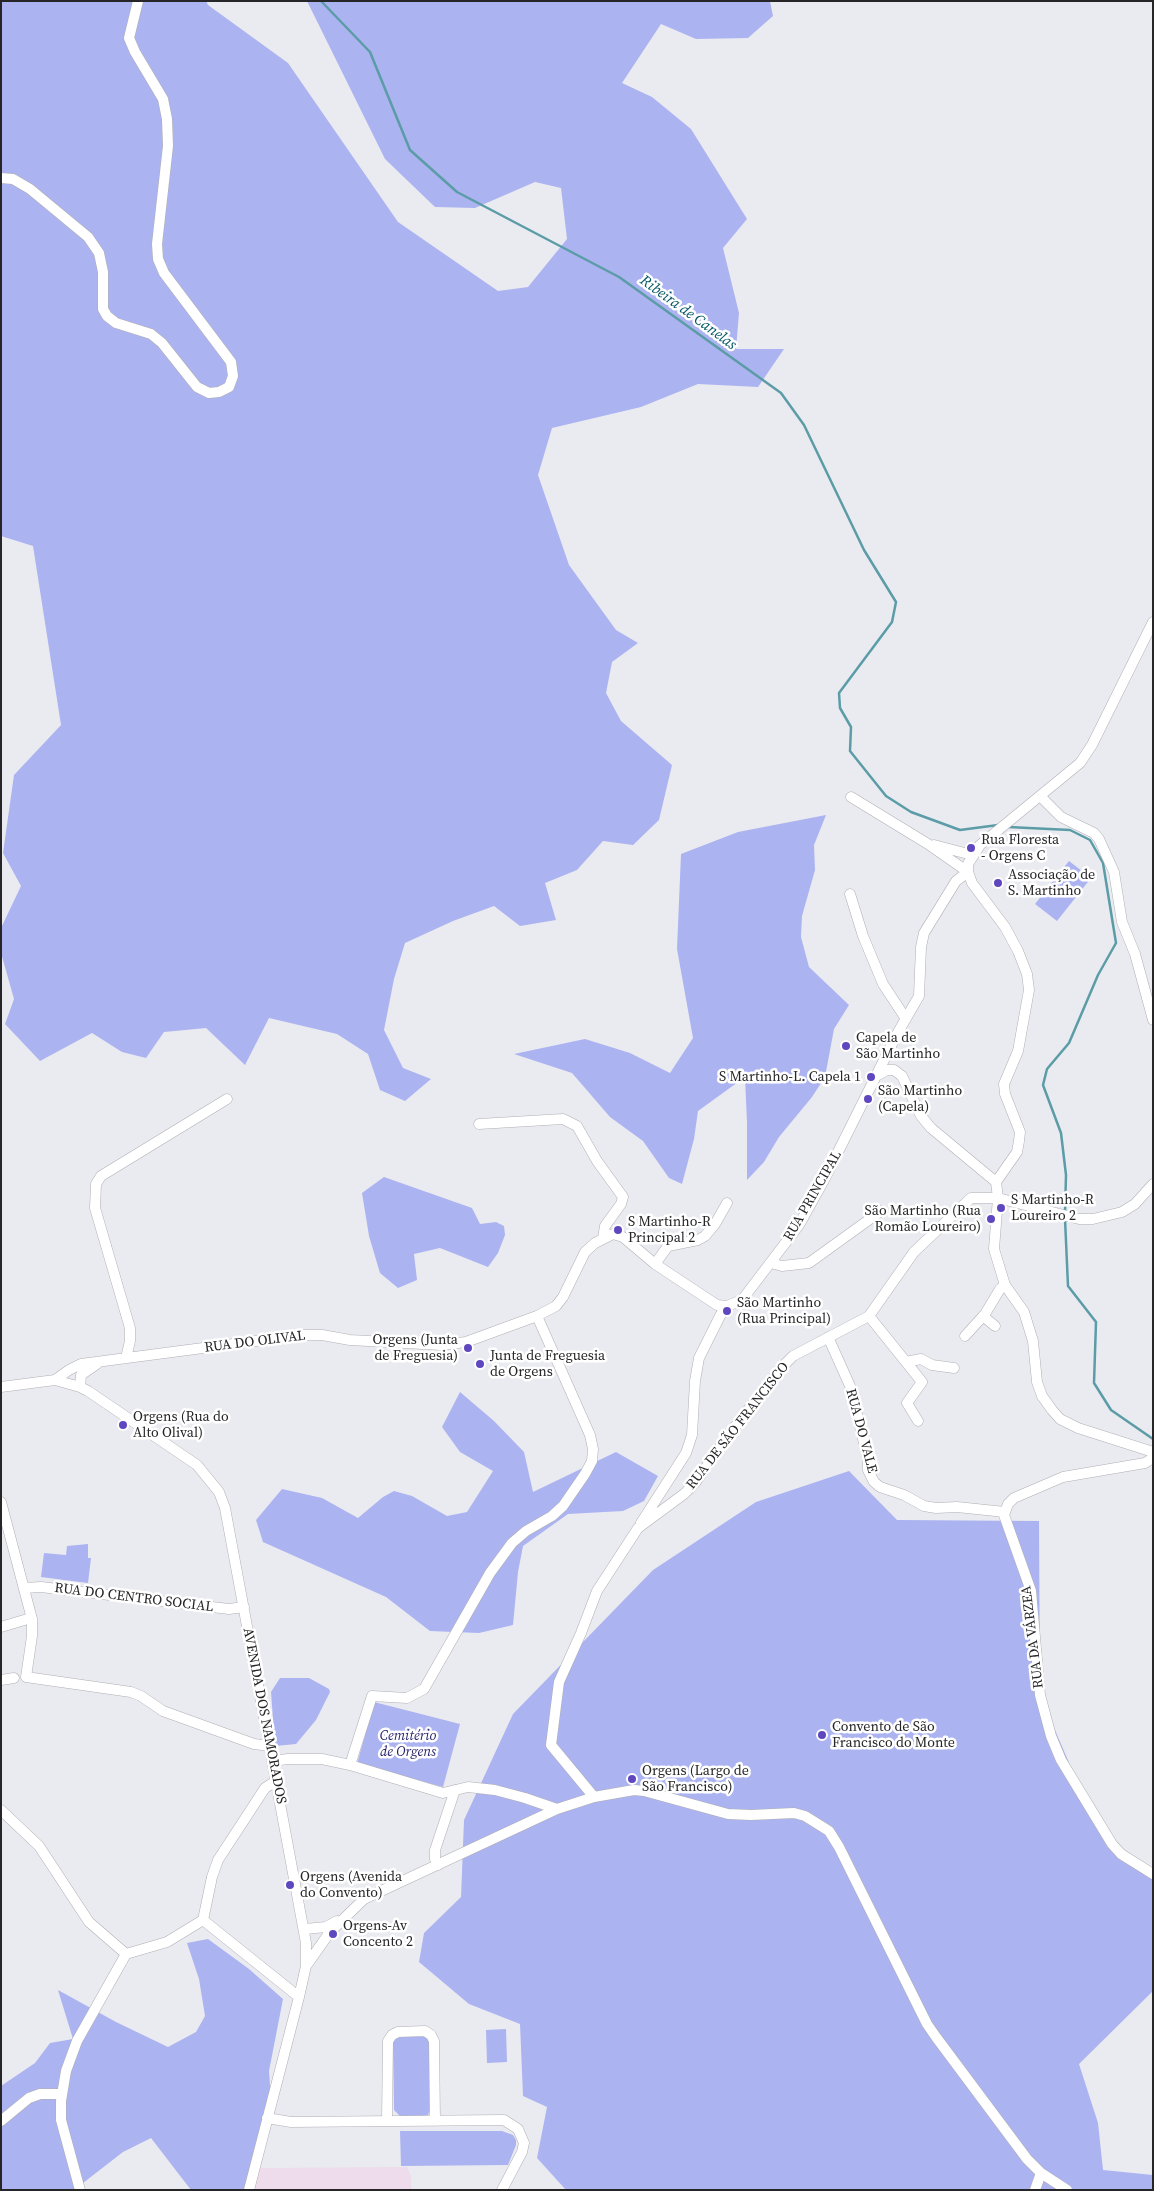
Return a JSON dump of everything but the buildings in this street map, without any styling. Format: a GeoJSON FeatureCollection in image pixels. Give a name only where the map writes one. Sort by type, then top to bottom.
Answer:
{"type":"FeatureCollection","features":[{"type":"Feature","properties":{"kind":"street"},"geometry":{"type":"LineString","coordinates":[[1,178],[13,179],[30,189],[88,237],[99,253],[103,272],[104,309],[107,316],[116,323],[151,334],[162,344],[197,387],[209,393],[219,392],[229,387],[233,376],[231,362],[164,273],[158,259],[157,244],[168,146],[167,119],[163,99],[135,52],[129,38],[138,1]]}},
{"type":"Feature","properties":{"kind":"street"},"geometry":{"type":"LineString","coordinates":[[1153,622],[1092,745],[1080,763],[980,845],[972,855],[968,872],[972,883],[1004,927],[1018,951],[1027,974],[1029,990],[1018,1051],[1004,1084],[1005,1094],[1020,1132],[1019,1141],[1017,1152],[996,1182],[998,1198],[994,1249],[1005,1285],[1024,1312],[1033,1341],[1037,1382],[1042,1396],[1052,1410],[1060,1419],[1078,1428],[1153,1452]]}},
{"type":"Feature","properties":{"kind":"street"},"geometry":{"type":"LineString","coordinates":[[1040,796],[1061,817],[1094,832],[1099,839],[1114,872],[1122,922],[1135,954],[1153,1020]]}},
{"type":"Feature","properties":{"kind":"street"},"geometry":{"type":"LineString","coordinates":[[851,797],[928,844],[968,872]]}},
{"type":"Feature","properties":{"kind":"street"},"geometry":{"type":"LineString","coordinates":[[928,844],[972,855]]}},
{"type":"Feature","properties":{"kind":"street","name":"RUA PRINCIPAL"},"geometry":{"type":"LineString","coordinates":[[725,1306],[734,1304],[746,1296],[808,1210],[919,996],[920,946],[924,933],[956,881],[968,872]]}},
{"type":"Feature","properties":{"kind":"street"},"geometry":{"type":"LineString","coordinates":[[850,894],[863,936],[883,984],[906,1019]]}},
{"type":"Feature","properties":{"kind":"street"},"geometry":{"type":"LineString","coordinates":[[876,1076],[887,1070],[894,1070],[902,1076],[921,1116],[931,1128],[996,1182]]}},
{"type":"Feature","properties":{"kind":"street"},"geometry":{"type":"LineString","coordinates":[[126,1358],[130,1341],[130,1328],[95,1208],[96,1184],[101,1176],[227,1099]]}},
{"type":"Feature","properties":{"kind":"street"},"geometry":{"type":"LineString","coordinates":[[480,1124],[563,1119],[577,1126],[597,1161],[623,1197],[621,1204],[606,1226],[603,1238]]}},
{"type":"Feature","properties":{"kind":"street"},"geometry":{"type":"LineString","coordinates":[[998,1198],[1071,1217],[1093,1219],[1122,1212],[1135,1204],[1153,1184]]}},
{"type":"Feature","properties":{"kind":"street","name":"RUA DE SÃO FRANCISCO"},"geometry":{"type":"LineString","coordinates":[[594,1796],[551,1745],[559,1682],[582,1633],[597,1591],[638,1528],[684,1494],[695,1483],[727,1437],[780,1369],[793,1356],[869,1316],[914,1252],[960,1206],[971,1198],[998,1198]]}},
{"type":"Feature","properties":{"kind":"street"},"geometry":{"type":"LineString","coordinates":[[655,1264],[668,1246],[698,1240],[705,1236],[715,1224],[727,1203]]}},
{"type":"Feature","properties":{"kind":"street"},"geometry":{"type":"LineString","coordinates":[[771,1263],[782,1266],[809,1263],[881,1211]]}},
{"type":"Feature","properties":{"kind":"street"},"geometry":{"type":"LineString","coordinates":[[603,1238],[613,1234],[623,1237],[655,1264],[717,1305],[725,1306],[699,1358],[695,1381],[692,1435],[686,1453],[638,1528]]}},
{"type":"Feature","properties":{"kind":"street","name":"RUA DO OLIVAL"},"geometry":{"type":"LineString","coordinates":[[55,1380],[81,1364],[102,1360],[302,1335],[359,1341],[463,1343],[537,1316],[556,1306],[563,1297],[585,1252],[603,1238]]}},
{"type":"Feature","properties":{"kind":"street"},"geometry":{"type":"LineString","coordinates":[[965,1336],[983,1316],[1000,1289],[1005,1285]]}},
{"type":"Feature","properties":{"kind":"street"},"geometry":{"type":"LineString","coordinates":[[350,1764],[372,1696],[407,1698],[424,1690],[490,1572],[512,1543],[552,1516],[563,1506],[592,1461],[593,1449],[590,1435],[537,1316]]}},
{"type":"Feature","properties":{"kind":"street"},"geometry":{"type":"LineString","coordinates":[[869,1316],[922,1382],[907,1403],[918,1421]]}},
{"type":"Feature","properties":{"kind":"street"},"geometry":{"type":"LineString","coordinates":[[983,1316],[995,1326]]}},
{"type":"Feature","properties":{"kind":"street","name":"RUA DO VALE"},"geometry":{"type":"LineString","coordinates":[[828,1337],[850,1386],[868,1459],[868,1470],[874,1482],[880,1487],[904,1495],[924,1506],[1005,1512]]}},
{"type":"Feature","properties":{"kind":"street"},"geometry":{"type":"LineString","coordinates":[[906,1362],[921,1358],[932,1364],[954,1368]]}},
{"type":"Feature","properties":{"kind":"street"},"geometry":{"type":"LineString","coordinates":[[80,1387],[82,1375],[102,1360]]}},
{"type":"Feature","properties":{"kind":"street","name":"AVENIDA DOS NAMORADOS"},"geometry":{"type":"LineString","coordinates":[[1,1387],[55,1380],[80,1387],[197,1465],[219,1492],[230,1531],[305,1929],[306,1943],[306,1966],[299,1997],[249,2190]]}},
{"type":"Feature","properties":{"kind":"street"},"geometry":{"type":"LineString","coordinates":[[1005,1512],[1008,1504],[1014,1498],[1063,1477],[1144,1463],[1153,1458]]}},
{"type":"Feature","properties":{"kind":"street"},"geometry":{"type":"LineString","coordinates":[[1,1502],[3,1516],[31,1618],[32,1636],[26,1677],[131,1692],[141,1696],[164,1711],[254,1744],[270,1746]]}},
{"type":"Feature","properties":{"kind":"street","name":"RUA DA VÁRZEA"},"geometry":{"type":"LineString","coordinates":[[1005,1512],[1004,1515],[1031,1591],[1040,1695],[1051,1736],[1061,1760],[1112,1844],[1121,1854],[1153,1874]]}},
{"type":"Feature","properties":{"kind":"street","name":"RUA DO CENTRO SOCIAL"},"geometry":{"type":"LineString","coordinates":[[24,1588],[41,1587],[229,1609],[244,1607]]}},
{"type":"Feature","properties":{"kind":"street"},"geometry":{"type":"LineString","coordinates":[[1,1628],[31,1618]]}},
{"type":"Feature","properties":{"kind":"street"},"geometry":{"type":"LineString","coordinates":[[1,1680],[14,1678]]}},
{"type":"Feature","properties":{"kind":"street"},"geometry":{"type":"LineString","coordinates":[[272,1761],[322,1759],[350,1764],[443,1793],[468,1787],[496,1790],[557,1810]]}},
{"type":"Feature","properties":{"kind":"street"},"geometry":{"type":"LineString","coordinates":[[80,2190],[61,2120],[62,2094],[66,2071],[76,2041],[126,1954],[167,1942],[204,1920],[212,1877],[218,1860],[265,1788],[276,1781]]}},
{"type":"Feature","properties":{"kind":"street"},"geometry":{"type":"LineString","coordinates":[[438,1865],[435,1859],[435,1850],[455,1790]]}},
{"type":"Feature","properties":{"kind":"street"},"geometry":{"type":"LineString","coordinates":[[306,1966],[330,1932],[364,1899],[557,1810],[594,1796],[634,1790],[644,1791],[728,1814],[794,1813],[806,1816],[829,1831],[840,1847],[927,2024],[1027,2159],[1041,2173],[1066,2190]]}},
{"type":"Feature","properties":{"kind":"street"},"geometry":{"type":"LineString","coordinates":[[1,1810],[40,1846],[89,1922],[126,1954]]}},
{"type":"Feature","properties":{"kind":"street"},"geometry":{"type":"LineString","coordinates":[[305,1929],[326,1927],[347,1915]]}},
{"type":"Feature","properties":{"kind":"street"},"geometry":{"type":"LineString","coordinates":[[204,1920],[299,1997]]}},
{"type":"Feature","properties":{"kind":"street"},"geometry":{"type":"LineString","coordinates":[[306,1943],[318,1940],[330,1932]]}},
{"type":"Feature","properties":{"kind":"street"},"geometry":{"type":"LineString","coordinates":[[388,2121],[388,2041],[392,2035],[398,2032],[425,2031],[431,2035],[434,2041],[435,2121]]}},
{"type":"Feature","properties":{"kind":"street"},"geometry":{"type":"LineString","coordinates":[[1,2121],[29,2098],[40,2094],[62,2094]]}},
{"type":"Feature","properties":{"kind":"street"},"geometry":{"type":"LineString","coordinates":[[267,2118],[291,2122],[504,2120],[518,2129],[524,2143],[522,2152],[502,2190]]}},
{"type":"Feature","properties":{"kind":"street"},"geometry":{"type":"LineString","coordinates":[[1036,2190],[1041,2173]]}},
{"type":"Feature","properties":{"kind":"shaded area"},"geometry":{"type":"Polygon","coordinates":[[[258,2152],[261,2168],[407,2167],[411,2176],[411,2190],[249,2190],[258,2152]]]}},
{"type":"Feature","properties":{"kind":"green space"},"geometry":{"type":"Polygon","coordinates":[[[1,1],[206,1],[208,5],[288,63],[398,222],[498,291],[528,287],[567,239],[561,188],[535,182],[475,208],[435,207],[385,159],[307,1],[770,1],[773,16],[748,38],[696,39],[661,24],[622,83],[652,97],[691,129],[747,219],[723,248],[739,313],[736,349],[784,349],[758,387],[698,384],[641,407],[552,428],[538,475],[569,565],[616,630],[638,643],[612,662],[606,693],[621,721],[672,765],[659,820],[633,845],[603,841],[577,870],[545,883],[556,920],[520,926],[494,906],[453,921],[405,943],[394,979],[384,1030],[403,1068],[431,1079],[405,1101],[380,1090],[368,1054],[337,1034],[269,1018],[245,1065],[206,1028],[164,1032],[146,1058],[122,1052],[92,1033],[40,1061],[5,1024],[14,999],[1,953],[1,928],[21,886],[3,853],[14,775],[61,725],[33,546],[1,536],[1,1]]]}},
{"type":"Feature","properties":{"kind":"green space"},"geometry":{"type":"Polygon","coordinates":[[[826,815],[814,845],[815,870],[802,916],[801,937],[809,967],[849,1005],[834,1029],[825,1077],[812,1097],[779,1137],[764,1162],[747,1180],[745,1077],[698,1111],[694,1139],[682,1184],[669,1178],[643,1141],[610,1117],[572,1073],[514,1054],[585,1039],[630,1053],[670,1073],[693,1038],[677,949],[681,854],[738,832],[826,815]]]}},
{"type":"Feature","properties":{"kind":"green space"},"geometry":{"type":"Polygon","coordinates":[[[1069,861],[1091,878],[1057,921],[1035,904],[1069,861]]]}},
{"type":"Feature","properties":{"kind":"green space"},"geometry":{"type":"Polygon","coordinates":[[[384,1177],[472,1208],[480,1224],[496,1222],[504,1226],[505,1235],[498,1253],[488,1267],[440,1248],[414,1254],[417,1280],[398,1288],[380,1273],[369,1236],[362,1193],[384,1177]]]}},
{"type":"Feature","properties":{"kind":"green space"},"geometry":{"type":"Polygon","coordinates":[[[460,1392],[494,1421],[524,1452],[533,1492],[616,1452],[658,1476],[644,1501],[623,1511],[568,1514],[523,1546],[518,1572],[513,1625],[479,1633],[430,1631],[386,1597],[263,1542],[256,1520],[282,1489],[322,1498],[358,1518],[383,1497],[394,1491],[412,1496],[447,1516],[467,1512],[493,1471],[460,1452],[442,1427],[460,1392]]]}},
{"type":"Feature","properties":{"kind":"green space"},"geometry":{"type":"Polygon","coordinates":[[[849,1471],[897,1520],[1039,1521],[1040,1695],[1085,1800],[1121,1854],[1153,1878],[1153,1991],[1079,2064],[1098,2123],[1103,2170],[1153,2175],[1153,2190],[566,2190],[537,2158],[547,2107],[523,2096],[520,2024],[469,2004],[419,1962],[424,1933],[461,1897],[464,1820],[513,1714],[653,1570],[756,1502],[849,1471]]]}},
{"type":"Feature","properties":{"kind":"green space"},"geometry":{"type":"Polygon","coordinates":[[[88,1544],[88,1558],[91,1558],[88,1583],[41,1577],[44,1553],[66,1555],[67,1546],[88,1544]]]}},
{"type":"Feature","properties":{"kind":"green space"},"geometry":{"type":"Polygon","coordinates":[[[280,1678],[309,1678],[329,1689],[330,1692],[316,1720],[296,1744],[275,1746],[271,1692],[280,1678]]]}},
{"type":"Feature","properties":{"kind":"green space","name":"Cemitério de Orgens"},"geometry":{"type":"Polygon","coordinates":[[[374,1702],[460,1724],[443,1787],[357,1764],[374,1702]]]}},
{"type":"Feature","properties":{"kind":"green space"},"geometry":{"type":"Polygon","coordinates":[[[208,1939],[249,1969],[283,1999],[269,2071],[271,2100],[249,2190],[191,2190],[151,2138],[123,2152],[74,2190],[1,2190],[1,2086],[35,2063],[50,2043],[73,2039],[58,1990],[116,2022],[168,2047],[196,2032],[205,2016],[199,1979],[187,1943],[208,1939]]]}},
{"type":"Feature","properties":{"kind":"green space"},"geometry":{"type":"Polygon","coordinates":[[[506,2029],[507,2062],[487,2063],[486,2030],[506,2029]]]}},
{"type":"Feature","properties":{"kind":"green space"},"geometry":{"type":"Polygon","coordinates":[[[423,2035],[430,2041],[430,2110],[428,2115],[424,2116],[400,2116],[394,2110],[393,2043],[395,2038],[399,2036],[423,2035]]]}},
{"type":"Feature","properties":{"kind":"green space"},"geometry":{"type":"Polygon","coordinates":[[[400,2131],[502,2131],[513,2135],[516,2145],[508,2165],[401,2166],[400,2131]]]}},
{"type":"Feature","properties":{"kind":"waterway","name":"Ribeira de Canelas"},"geometry":{"type":"LineString","coordinates":[[321,1],[370,52],[410,150],[457,192],[619,277],[781,393],[804,425],[864,550],[896,602],[892,622],[839,693],[840,708],[851,727],[850,751],[886,796],[911,812],[960,830],[998,825]]}},
{"type":"Feature","properties":{"kind":"waterway"},"geometry":{"type":"LineString","coordinates":[[1008,827],[1070,830],[1090,840],[1103,863],[1116,943],[1098,975],[1069,1043],[1047,1069],[1043,1085],[1061,1133],[1066,1175],[1065,1213]]}},
{"type":"Feature","properties":{"kind":"waterway"},"geometry":{"type":"LineString","coordinates":[[1065,1219],[1068,1286],[1096,1322],[1094,1383],[1111,1410],[1153,1439]]}},
{"type":"Feature","properties":{"kind":"place","name":"Rua Floresta - Orgens C"},"geometry":{"type":"Point","coordinates":[971,848]}},
{"type":"Feature","properties":{"kind":"place","name":"Associação de S. Martinho"},"geometry":{"type":"Point","coordinates":[998,883]}},
{"type":"Feature","properties":{"kind":"place","name":"Capela de São Martinho"},"geometry":{"type":"Point","coordinates":[846,1046]}},
{"type":"Feature","properties":{"kind":"place","name":"S Martinho-L. Capela 1"},"geometry":{"type":"Point","coordinates":[871,1077]}},
{"type":"Feature","properties":{"kind":"place","name":"São Martinho (Capela)"},"geometry":{"type":"Point","coordinates":[868,1099]}},
{"type":"Feature","properties":{"kind":"place","name":"S Martinho-R Loureiro 2"},"geometry":{"type":"Point","coordinates":[1001,1208]}},
{"type":"Feature","properties":{"kind":"place","name":"São Martinho (Rua Romão Loureiro)"},"geometry":{"type":"Point","coordinates":[991,1219]}},
{"type":"Feature","properties":{"kind":"place","name":"S Martinho-R Principal 2"},"geometry":{"type":"Point","coordinates":[618,1230]}},
{"type":"Feature","properties":{"kind":"place","name":"São Martinho (Rua Principal)"},"geometry":{"type":"Point","coordinates":[727,1311]}},
{"type":"Feature","properties":{"kind":"place","name":"Orgens (Junta de Freguesia)"},"geometry":{"type":"Point","coordinates":[468,1348]}},
{"type":"Feature","properties":{"kind":"place","name":"Junta de Freguesia de Orgens"},"geometry":{"type":"Point","coordinates":[480,1364]}},
{"type":"Feature","properties":{"kind":"place","name":"Orgens (Rua do Alto Olival)"},"geometry":{"type":"Point","coordinates":[123,1425]}},
{"type":"Feature","properties":{"kind":"place","name":"Convento de São Francisco do Monte"},"geometry":{"type":"Point","coordinates":[822,1735]}},
{"type":"Feature","properties":{"kind":"place","name":"Orgens (Largo de São Francisco)"},"geometry":{"type":"Point","coordinates":[632,1779]}},
{"type":"Feature","properties":{"kind":"place","name":"Orgens (Avenida do Convento)"},"geometry":{"type":"Point","coordinates":[290,1885]}},
{"type":"Feature","properties":{"kind":"place","name":"Orgens-Av Concento 2"},"geometry":{"type":"Point","coordinates":[333,1934]}}]}
